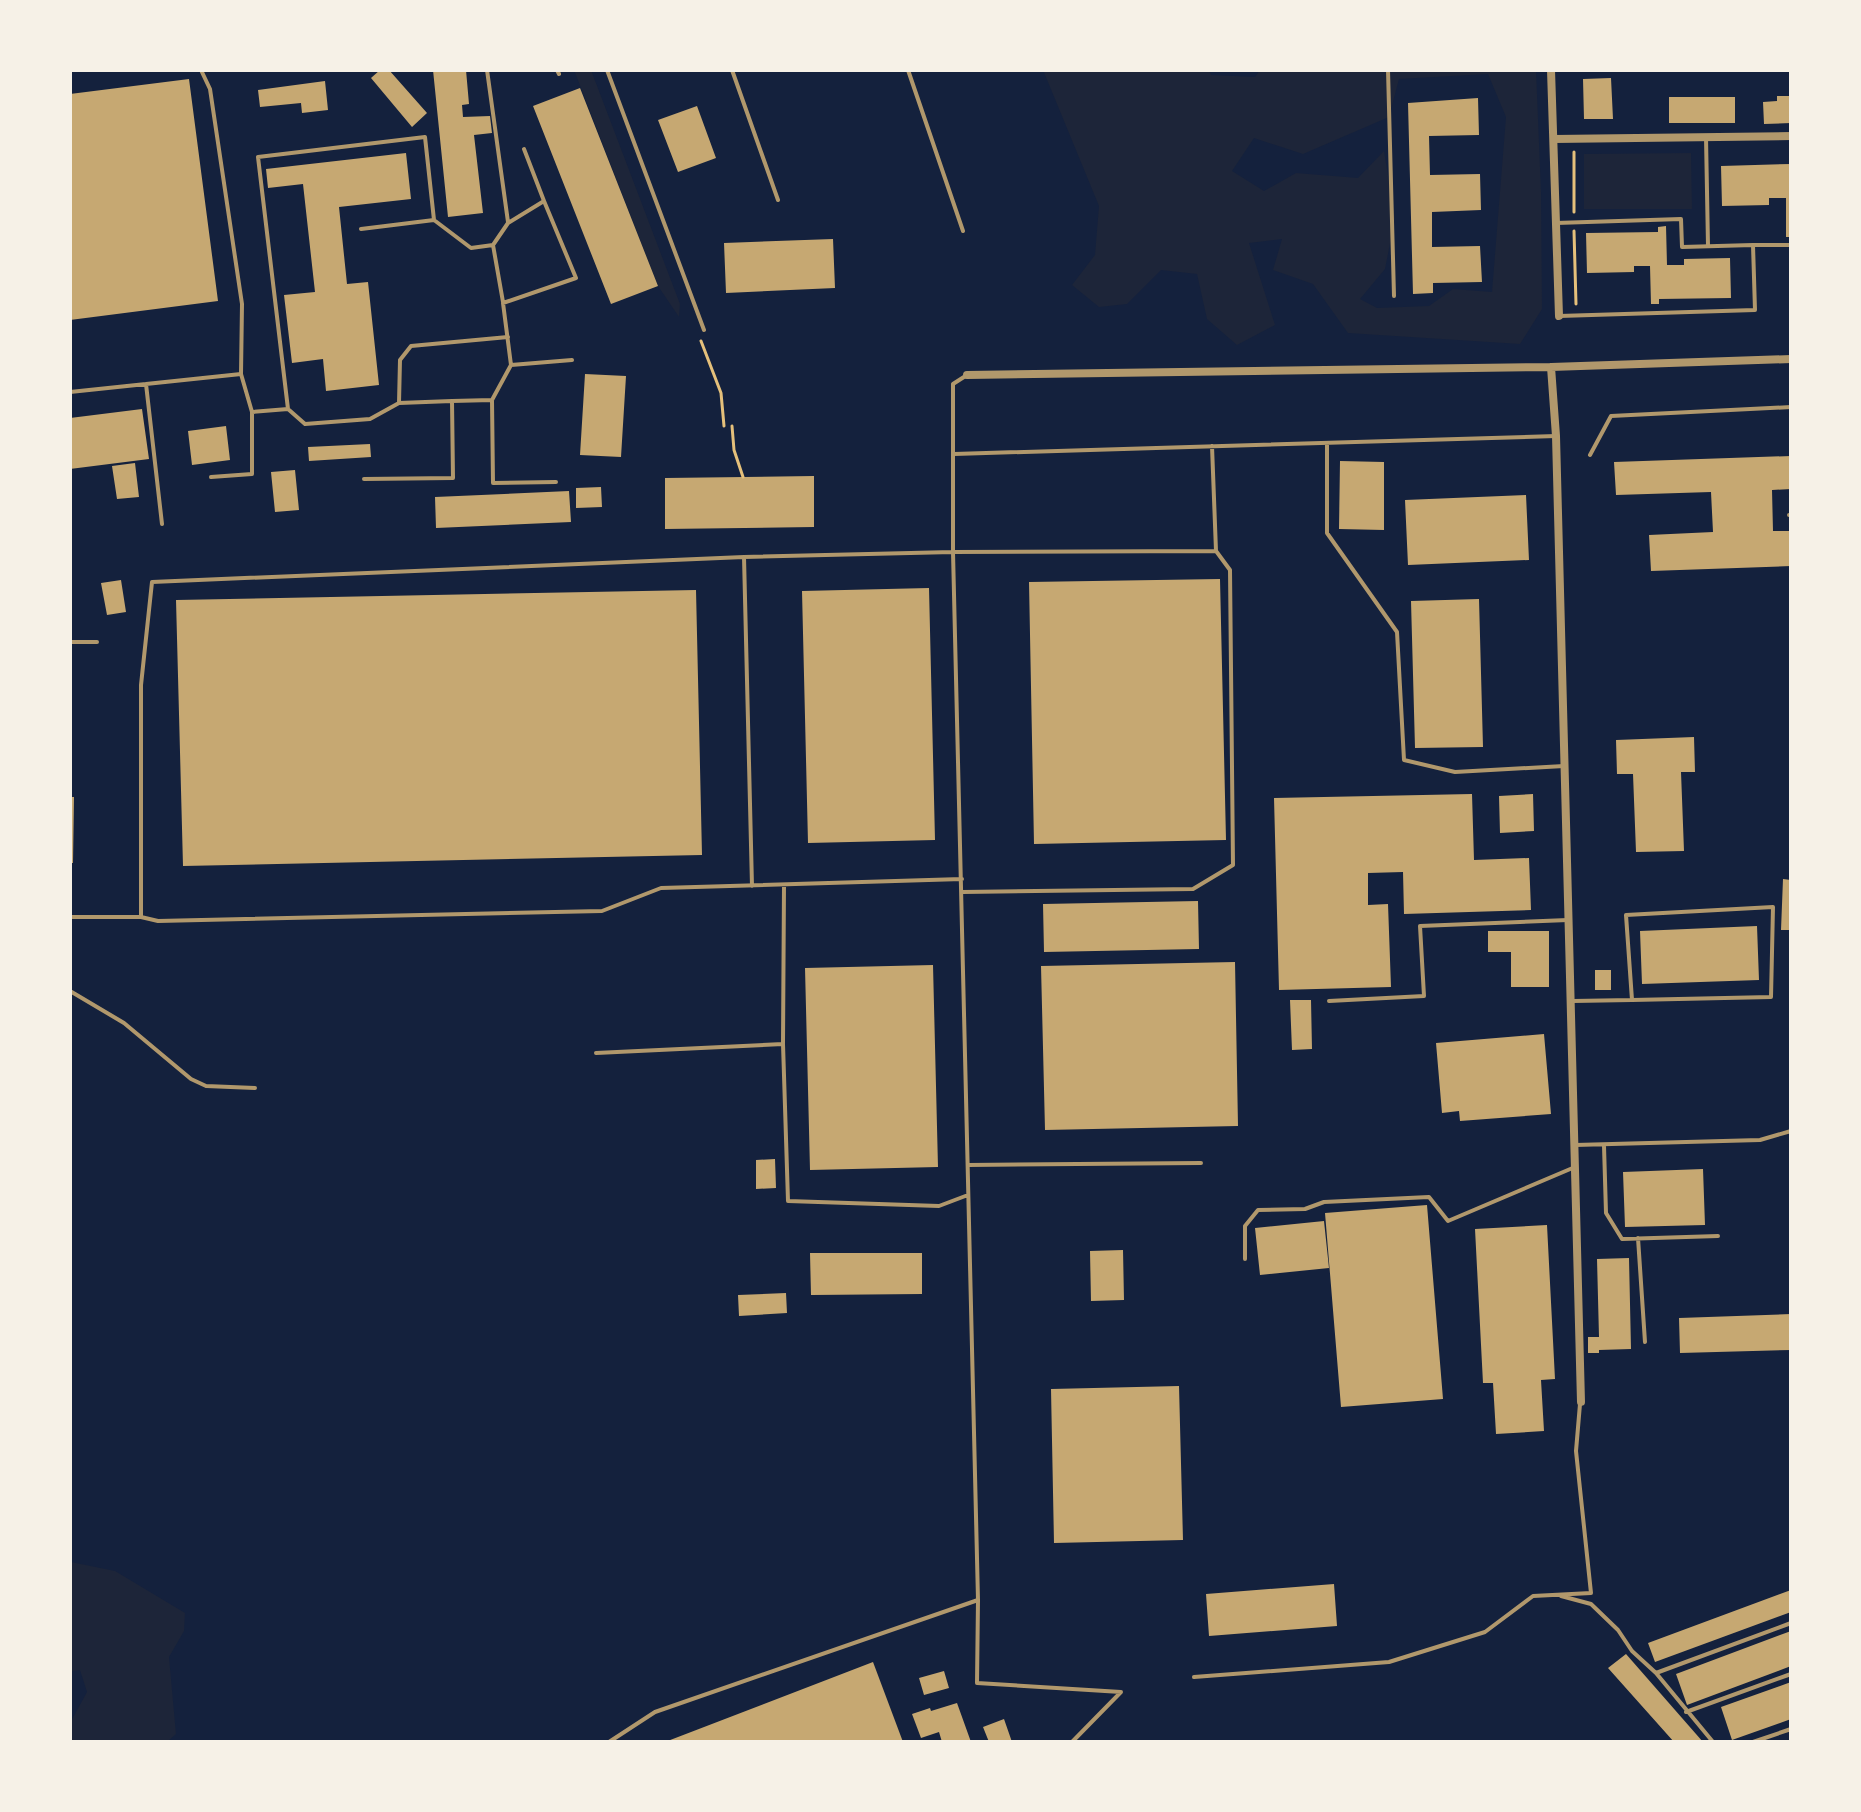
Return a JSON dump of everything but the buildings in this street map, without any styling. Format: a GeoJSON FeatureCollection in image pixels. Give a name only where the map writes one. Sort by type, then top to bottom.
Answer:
{"type":"FeatureCollection","features":[{"type":"Feature","properties":{"kind":"street"},"geometry":{"type":"LineString","coordinates":[[1551,70],[1559,316]]}},
{"type":"Feature","properties":{"kind":"street"},"geometry":{"type":"LineString","coordinates":[[1554,139],[1791,136]]}},
{"type":"Feature","properties":{"kind":"street"},"geometry":{"type":"LineString","coordinates":[[967,375],[1551,367],[1791,359]]}},
{"type":"Feature","properties":{"kind":"street"},"geometry":{"type":"LineString","coordinates":[[1551,367],[1556,436],[1581,1402]]}},
{"type":"Feature","properties":{"kind":"lane"},"geometry":{"type":"LineString","coordinates":[[201,70],[210,89],[242,304],[241,374],[252,412],[252,474],[211,477]]}},
{"type":"Feature","properties":{"kind":"lane"},"geometry":{"type":"LineString","coordinates":[[487,70],[508,223]]}},
{"type":"Feature","properties":{"kind":"lane"},"geometry":{"type":"LineString","coordinates":[[607,70],[704,330]]}},
{"type":"Feature","properties":{"kind":"lane"},"geometry":{"type":"LineString","coordinates":[[732,70],[778,200]]}},
{"type":"Feature","properties":{"kind":"lane"},"geometry":{"type":"LineString","coordinates":[[908,70],[963,231]]}},
{"type":"Feature","properties":{"kind":"lane"},"geometry":{"type":"LineString","coordinates":[[1388,70],[1394,296]]}},
{"type":"Feature","properties":{"kind":"lane"},"geometry":{"type":"LineString","coordinates":[[434,220],[425,137],[258,157],[288,409],[305,424],[370,419],[399,403],[492,400]]}},
{"type":"Feature","properties":{"kind":"lane"},"geometry":{"type":"LineString","coordinates":[[1706,137],[1708,246]]}},
{"type":"Feature","properties":{"kind":"lane"},"geometry":{"type":"LineString","coordinates":[[503,303],[576,278],[524,149]]}},
{"type":"Feature","properties":{"kind":"lane"},"geometry":{"type":"LineString","coordinates":[[544,201],[508,223],[493,245],[511,365],[492,400],[493,483],[556,482]]}},
{"type":"Feature","properties":{"kind":"lane"},"geometry":{"type":"LineString","coordinates":[[1556,223],[1681,219],[1682,247],[1791,245]]}},
{"type":"Feature","properties":{"kind":"lane"},"geometry":{"type":"LineString","coordinates":[[361,229],[434,220],[471,248],[493,245]]}},
{"type":"Feature","properties":{"kind":"lane"},"geometry":{"type":"LineString","coordinates":[[1559,316],[1755,310],[1753,245]]}},
{"type":"Feature","properties":{"kind":"lane"},"geometry":{"type":"LineString","coordinates":[[399,403],[400,360],[411,346],[508,337]]}},
{"type":"Feature","properties":{"kind":"lane"},"geometry":{"type":"LineString","coordinates":[[511,365],[572,360]]}},
{"type":"Feature","properties":{"kind":"lane"},"geometry":{"type":"LineString","coordinates":[[70,392],[241,374]]}},
{"type":"Feature","properties":{"kind":"lane"},"geometry":{"type":"LineString","coordinates":[[967,375],[953,384],[953,552],[978,1600],[977,1683],[1121,1692],[1072,1742]]}},
{"type":"Feature","properties":{"kind":"lane"},"geometry":{"type":"LineString","coordinates":[[146,384],[162,524]]}},
{"type":"Feature","properties":{"kind":"lane"},"geometry":{"type":"LineString","coordinates":[[364,479],[453,478],[452,401]]}},
{"type":"Feature","properties":{"kind":"lane"},"geometry":{"type":"LineString","coordinates":[[1590,455],[1611,416],[1791,407]]}},
{"type":"Feature","properties":{"kind":"lane"},"geometry":{"type":"LineString","coordinates":[[252,412],[288,409]]}},
{"type":"Feature","properties":{"kind":"lane"},"geometry":{"type":"LineString","coordinates":[[954,454],[1556,436]]}},
{"type":"Feature","properties":{"kind":"lane"},"geometry":{"type":"LineString","coordinates":[[1327,443],[1327,533],[1397,632],[1404,760],[1455,772],[1564,766]]}},
{"type":"Feature","properties":{"kind":"lane"},"geometry":{"type":"LineString","coordinates":[[962,892],[1193,889],[1233,865],[1230,570],[1216,551],[1212,446]]}},
{"type":"Feature","properties":{"kind":"lane"},"geometry":{"type":"LineString","coordinates":[[141,917],[141,685],[152,582],[744,557],[1216,551]]}},
{"type":"Feature","properties":{"kind":"lane"},"geometry":{"type":"LineString","coordinates":[[744,557],[752,886]]}},
{"type":"Feature","properties":{"kind":"lane"},"geometry":{"type":"LineString","coordinates":[[70,642],[97,642]]}},
{"type":"Feature","properties":{"kind":"lane"},"geometry":{"type":"LineString","coordinates":[[70,917],[141,917],[158,921],[602,911],[661,888],[962,879]]}},
{"type":"Feature","properties":{"kind":"lane"},"geometry":{"type":"LineString","coordinates":[[784,885],[783,1044],[788,1201],[939,1206],[968,1195]]}},
{"type":"Feature","properties":{"kind":"lane"},"geometry":{"type":"LineString","coordinates":[[1570,1001],[1632,1000],[1771,997],[1773,907],[1626,915],[1632,1000]]}},
{"type":"Feature","properties":{"kind":"lane"},"geometry":{"type":"LineString","coordinates":[[1329,1001],[1424,996],[1420,926],[1568,920]]}},
{"type":"Feature","properties":{"kind":"lane"},"geometry":{"type":"LineString","coordinates":[[70,991],[124,1023],[191,1079],[206,1086],[255,1088]]}},
{"type":"Feature","properties":{"kind":"lane"},"geometry":{"type":"LineString","coordinates":[[596,1053],[783,1044]]}},
{"type":"Feature","properties":{"kind":"lane"},"geometry":{"type":"LineString","coordinates":[[1574,1145],[1760,1140],[1791,1131]]}},
{"type":"Feature","properties":{"kind":"lane"},"geometry":{"type":"LineString","coordinates":[[1604,1146],[1606,1213],[1622,1239],[1718,1236]]}},
{"type":"Feature","properties":{"kind":"lane"},"geometry":{"type":"LineString","coordinates":[[968,1165],[1201,1163]]}},
{"type":"Feature","properties":{"kind":"lane"},"geometry":{"type":"LineString","coordinates":[[1245,1259],[1245,1226],[1258,1210],[1305,1209],[1324,1202],[1429,1197],[1448,1221],[1575,1167]]}},
{"type":"Feature","properties":{"kind":"lane"},"geometry":{"type":"LineString","coordinates":[[1638,1238],[1645,1342]]}},
{"type":"Feature","properties":{"kind":"lane"},"geometry":{"type":"LineString","coordinates":[[1194,1677],[1389,1662],[1485,1632],[1533,1596],[1591,1593],[1576,1451],[1581,1402]]}},
{"type":"Feature","properties":{"kind":"lane"},"geometry":{"type":"LineString","coordinates":[[1558,1595],[1591,1604],[1618,1630],[1632,1651],[1656,1673],[1713,1742]]}},
{"type":"Feature","properties":{"kind":"lane"},"geometry":{"type":"LineString","coordinates":[[609,1742],[655,1712],[978,1600]]}},
{"type":"Feature","properties":{"kind":"lane"},"geometry":{"type":"LineString","coordinates":[[1656,1673],[1791,1623]]}},
{"type":"Feature","properties":{"kind":"lane"},"geometry":{"type":"LineString","coordinates":[[1686,1712],[1791,1674]]}},
{"type":"Feature","properties":{"kind":"lane"},"geometry":{"type":"LineString","coordinates":[[1753,1742],[1791,1729]]}},
{"type":"Feature","properties":{"kind":"path"},"geometry":{"type":"LineString","coordinates":[[1576,315],[1573,152],[1581,147]]}},
{"type":"Feature","properties":{"kind":"path"},"geometry":{"type":"LineString","coordinates":[[702,342],[721,393],[724,426]]}},
{"type":"Feature","properties":{"kind":"path"},"geometry":{"type":"LineString","coordinates":[[732,426],[734,450],[743,477]]}},
{"type":"Feature","properties":{"kind":"shaded area"},"geometry":{"type":"Polygon","coordinates":[[[574,70],[591,70],[680,304],[679,317],[658,286],[574,70]]]}},
{"type":"Feature","properties":{"kind":"shaded area"},"geometry":{"type":"Polygon","coordinates":[[[1043,70],[1209,70],[1211,75],[1255,77],[1260,70],[1536,70],[1542,309],[1520,344],[1348,333],[1313,284],[1273,270],[1282,239],[1249,243],[1275,325],[1237,345],[1207,319],[1197,274],[1161,270],[1127,304],[1099,307],[1072,285],[1095,255],[1099,206],[1043,70]],[[1488,74],[1399,79],[1389,117],[1303,154],[1254,138],[1232,171],[1264,191],[1296,173],[1358,178],[1384,151],[1395,218],[1385,269],[1360,299],[1377,308],[1429,306],[1453,289],[1492,292],[1506,117],[1488,74]]]}},
{"type":"Feature","properties":{"kind":"shaded area"},"geometry":{"type":"Polygon","coordinates":[[[1691,153],[1692,209],[1584,209],[1584,154],[1691,153]]]}},
{"type":"Feature","properties":{"kind":"shaded area"},"geometry":{"type":"Polygon","coordinates":[[[70,1559],[71,1562],[115,1571],[185,1613],[184,1631],[169,1657],[176,1734],[167,1742],[70,1742],[70,1723],[87,1692],[80,1670],[70,1671],[70,1559]]]}}]}
